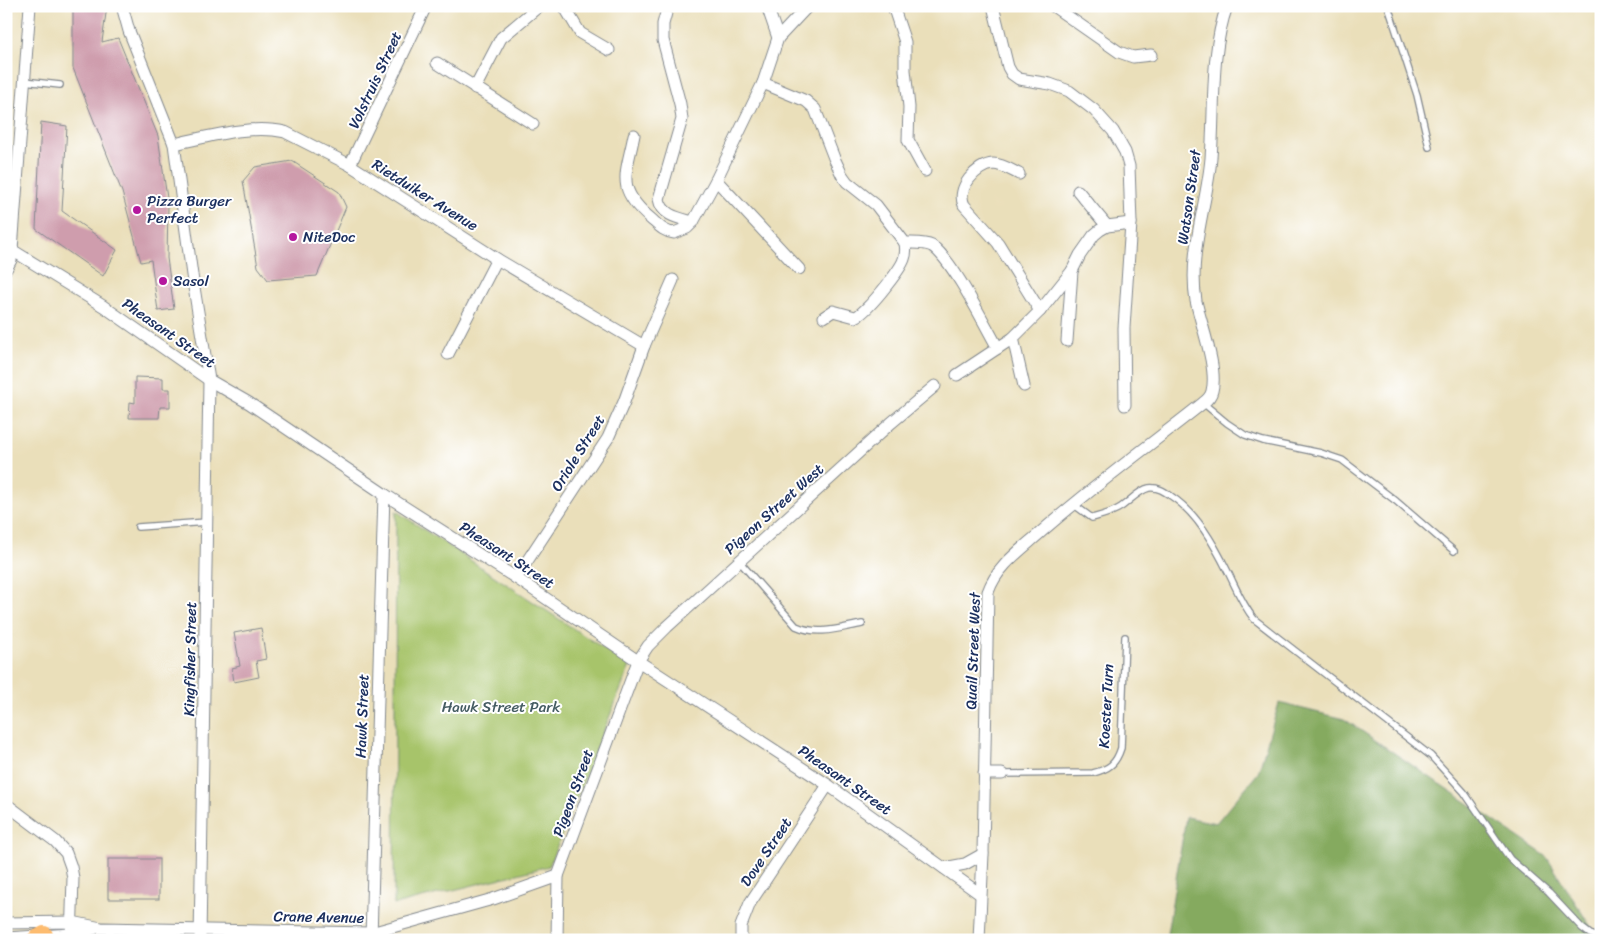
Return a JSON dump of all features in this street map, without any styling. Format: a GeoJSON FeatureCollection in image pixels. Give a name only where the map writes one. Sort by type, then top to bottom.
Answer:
{"type":"FeatureCollection","features":[{"type":"Feature","properties":{"kind":"street"},"geometry":{"type":"LineString","coordinates":[[6,269],[11,260],[12,250],[30,6]]}},
{"type":"Feature","properties":{"kind":"street","name":"Kingfisher Street"},"geometry":{"type":"LineString","coordinates":[[122,6],[129,31],[174,144],[209,380],[200,935]]}},
{"type":"Feature","properties":{"kind":"street","name":"Volstruis Street"},"geometry":{"type":"LineString","coordinates":[[350,165],[426,6]]}},
{"type":"Feature","properties":{"kind":"street"},"geometry":{"type":"LineString","coordinates":[[564,6],[580,33],[610,50]]}},
{"type":"Feature","properties":{"kind":"street"},"geometry":{"type":"LineString","coordinates":[[766,6],[778,38]]}},
{"type":"Feature","properties":{"kind":"street"},"geometry":{"type":"LineString","coordinates":[[634,135],[626,176],[627,191],[630,197],[661,228],[670,232],[683,230],[693,222],[716,180],[763,83],[778,38],[808,6]]}},
{"type":"Feature","properties":{"kind":"street"},"geometry":{"type":"LineString","coordinates":[[893,6],[905,42],[905,70],[909,107],[908,140],[925,171]]}},
{"type":"Feature","properties":{"kind":"street"},"geometry":{"type":"LineString","coordinates":[[993,6],[1008,67],[1012,74],[1019,79],[1050,84],[1068,91],[1094,110],[1113,131],[1129,166],[1131,223],[1124,328],[1125,405]]}},
{"type":"Feature","properties":{"kind":"street"},"geometry":{"type":"LineString","coordinates":[[1053,6],[1119,52],[1133,57],[1151,56]]}},
{"type":"Feature","properties":{"kind":"street","name":"Watson Street"},"geometry":{"type":"LineString","coordinates":[[1212,392],[1213,377],[1196,301],[1194,271],[1211,159],[1219,29],[1226,6]]}},
{"type":"Feature","properties":{"kind":"street"},"geometry":{"type":"LineString","coordinates":[[475,88],[501,38],[532,8]]}},
{"type":"Feature","properties":{"kind":"street"},"geometry":{"type":"LineString","coordinates":[[666,13],[663,24],[663,40],[680,104],[682,119],[659,199],[662,208],[668,214],[693,222]]}},
{"type":"Feature","properties":{"kind":"street"},"geometry":{"type":"LineString","coordinates":[[437,63],[533,124]]}},
{"type":"Feature","properties":{"kind":"street"},"geometry":{"type":"LineString","coordinates":[[763,83],[806,101],[815,109],[842,175],[847,182],[876,205],[905,244],[906,252],[903,264],[866,311],[856,317],[833,311],[824,317]]}},
{"type":"Feature","properties":{"kind":"street","name":"Rietduiker Avenue"},"geometry":{"type":"LineString","coordinates":[[174,144],[250,130],[285,132],[350,165],[497,259],[644,346]]}},
{"type":"Feature","properties":{"kind":"street"},"geometry":{"type":"LineString","coordinates":[[1019,174],[997,164],[985,166],[967,183],[961,198],[965,207],[998,243],[1040,312]]}},
{"type":"Feature","properties":{"kind":"street"},"geometry":{"type":"LineString","coordinates":[[716,180],[799,269]]}},
{"type":"Feature","properties":{"kind":"street"},"geometry":{"type":"LineString","coordinates":[[1078,191],[1108,226]]}},
{"type":"Feature","properties":{"kind":"street"},"geometry":{"type":"LineString","coordinates":[[957,375],[1013,338],[1040,312],[1072,271],[1094,235],[1108,226],[1131,223]]}},
{"type":"Feature","properties":{"kind":"street"},"geometry":{"type":"LineString","coordinates":[[905,244],[926,244],[932,246],[944,257],[998,348]]}},
{"type":"Feature","properties":{"kind":"street","name":"Pheasant Street"},"geometry":{"type":"LineString","coordinates":[[12,250],[102,306],[209,380],[248,403],[384,494],[516,578],[828,786],[980,894]]}},
{"type":"Feature","properties":{"kind":"street"},"geometry":{"type":"LineString","coordinates":[[448,354],[497,259]]}},
{"type":"Feature","properties":{"kind":"street"},"geometry":{"type":"LineString","coordinates":[[1067,341],[1072,271]]}},
{"type":"Feature","properties":{"kind":"street","name":"Oriole Street"},"geometry":{"type":"LineString","coordinates":[[516,578],[608,438],[624,402],[644,346],[673,280]]}},
{"type":"Feature","properties":{"kind":"street"},"geometry":{"type":"LineString","coordinates":[[1013,338],[1024,386]]}},
{"type":"Feature","properties":{"kind":"street","name":"Pigeon Street West"},"geometry":{"type":"LineString","coordinates":[[638,661],[648,646],[667,627],[890,423],[935,386]]}},
{"type":"Feature","properties":{"kind":"street","name":"Quail Street West"},"geometry":{"type":"LineString","coordinates":[[979,940],[983,854],[988,592],[997,573],[1009,560],[1073,504],[1204,403],[1212,392]]}},
{"type":"Feature","properties":{"kind":"street","name":"Hawk Street"},"geometry":{"type":"LineString","coordinates":[[371,936],[384,494]]}},
{"type":"Feature","properties":{"kind":"street","name":"Pigeon Street"},"geometry":{"type":"LineString","coordinates":[[557,940],[558,876],[638,661]]}},
{"type":"Feature","properties":{"kind":"street","name":"Koester Turn"},"geometry":{"type":"LineString","coordinates":[[984,774],[1002,774]]}},
{"type":"Feature","properties":{"kind":"street","name":"Dove Street"},"geometry":{"type":"LineString","coordinates":[[741,940],[741,926],[750,903],[828,786]]}},
{"type":"Feature","properties":{"kind":"street"},"geometry":{"type":"LineString","coordinates":[[6,804],[55,841],[66,853],[73,878],[71,937]]}},
{"type":"Feature","properties":{"kind":"street"},"geometry":{"type":"LineString","coordinates":[[944,868],[965,864],[983,854]]}},
{"type":"Feature","properties":{"kind":"street","name":"Crane Avenue"},"geometry":{"type":"LineString","coordinates":[[6,923],[72,922],[101,928],[200,935],[371,936],[494,899],[558,876]]}},
{"type":"Feature","properties":{"kind":"street","name":"Crane Avenue"},"geometry":{"type":"LineString","coordinates":[[6,938],[71,937],[101,928]]}},
{"type":"Feature","properties":{"kind":"lane"},"geometry":{"type":"LineString","coordinates":[[1388,6],[1417,95],[1429,148]]}},
{"type":"Feature","properties":{"kind":"lane"},"geometry":{"type":"LineString","coordinates":[[24,81],[60,85]]}},
{"type":"Feature","properties":{"kind":"lane"},"geometry":{"type":"LineString","coordinates":[[1204,403],[1227,423],[1245,435],[1262,441],[1321,453],[1342,460],[1396,501],[1454,551]]}},
{"type":"Feature","properties":{"kind":"lane"},"geometry":{"type":"LineString","coordinates":[[1073,504],[1092,518],[1106,515],[1143,490],[1152,488],[1161,490],[1187,508],[1197,520],[1219,555],[1244,606],[1254,619],[1431,756],[1464,792],[1510,859],[1549,893],[1582,928],[1590,934],[1601,938]]}},
{"type":"Feature","properties":{"kind":"lane"},"geometry":{"type":"LineString","coordinates":[[138,527],[207,522]]}},
{"type":"Feature","properties":{"kind":"lane"},"geometry":{"type":"LineString","coordinates":[[739,561],[796,626],[807,631],[818,632],[862,624]]}},
{"type":"Feature","properties":{"kind":"lane","name":"Koester Turn"},"geometry":{"type":"LineString","coordinates":[[1002,774],[1094,773],[1112,766],[1118,759],[1121,748],[1125,637]]}},
{"type":"Feature","properties":{"kind":"green space","name":"Hawk Street Park"},"geometry":{"type":"Polygon","coordinates":[[[396,511],[630,666],[549,866],[394,905],[396,511]]]}},
{"type":"Feature","properties":{"kind":"green space"},"geometry":{"type":"Polygon","coordinates":[[[1279,703],[1344,719],[1546,856],[1599,940],[1166,940],[1186,817],[1216,823],[1258,773],[1279,703]]]}},
{"type":"Feature","properties":{"kind":"building"},"geometry":{"type":"Polygon","coordinates":[[[73,6],[107,6],[102,42],[118,38],[158,136],[168,205],[167,258],[174,309],[158,311],[151,260],[141,262],[122,192],[73,68],[73,6]]]}},
{"type":"Feature","properties":{"kind":"building"},"geometry":{"type":"Polygon","coordinates":[[[41,122],[67,126],[62,211],[117,250],[103,276],[36,229],[41,122]]]}},
{"type":"Feature","properties":{"kind":"building","name":"NiteDoc"},"geometry":{"type":"Polygon","coordinates":[[[292,161],[339,192],[346,207],[317,276],[268,280],[258,267],[243,181],[255,167],[292,161]]]}},
{"type":"Feature","properties":{"kind":"building"},"geometry":{"type":"Polygon","coordinates":[[[135,377],[163,378],[163,389],[170,389],[170,407],[160,407],[159,418],[129,418],[130,402],[135,403],[135,377]]]}},
{"type":"Feature","properties":{"kind":"building"},"geometry":{"type":"Polygon","coordinates":[[[261,628],[266,659],[256,661],[259,677],[234,682],[232,668],[240,666],[234,633],[261,628]]]}},
{"type":"Feature","properties":{"kind":"building"},"geometry":{"type":"Polygon","coordinates":[[[108,859],[159,859],[159,899],[108,899],[108,859]]]}},
{"type":"Feature","properties":{"kind":"place","name":"Pizza Burger Perfect"},"geometry":{"type":"Point","coordinates":[137,210]}},
{"type":"Feature","properties":{"kind":"place","name":"NiteDoc"},"geometry":{"type":"Point","coordinates":[293,237]}},
{"type":"Feature","properties":{"kind":"place","name":"Sasol"},"geometry":{"type":"Point","coordinates":[163,281]}}]}
